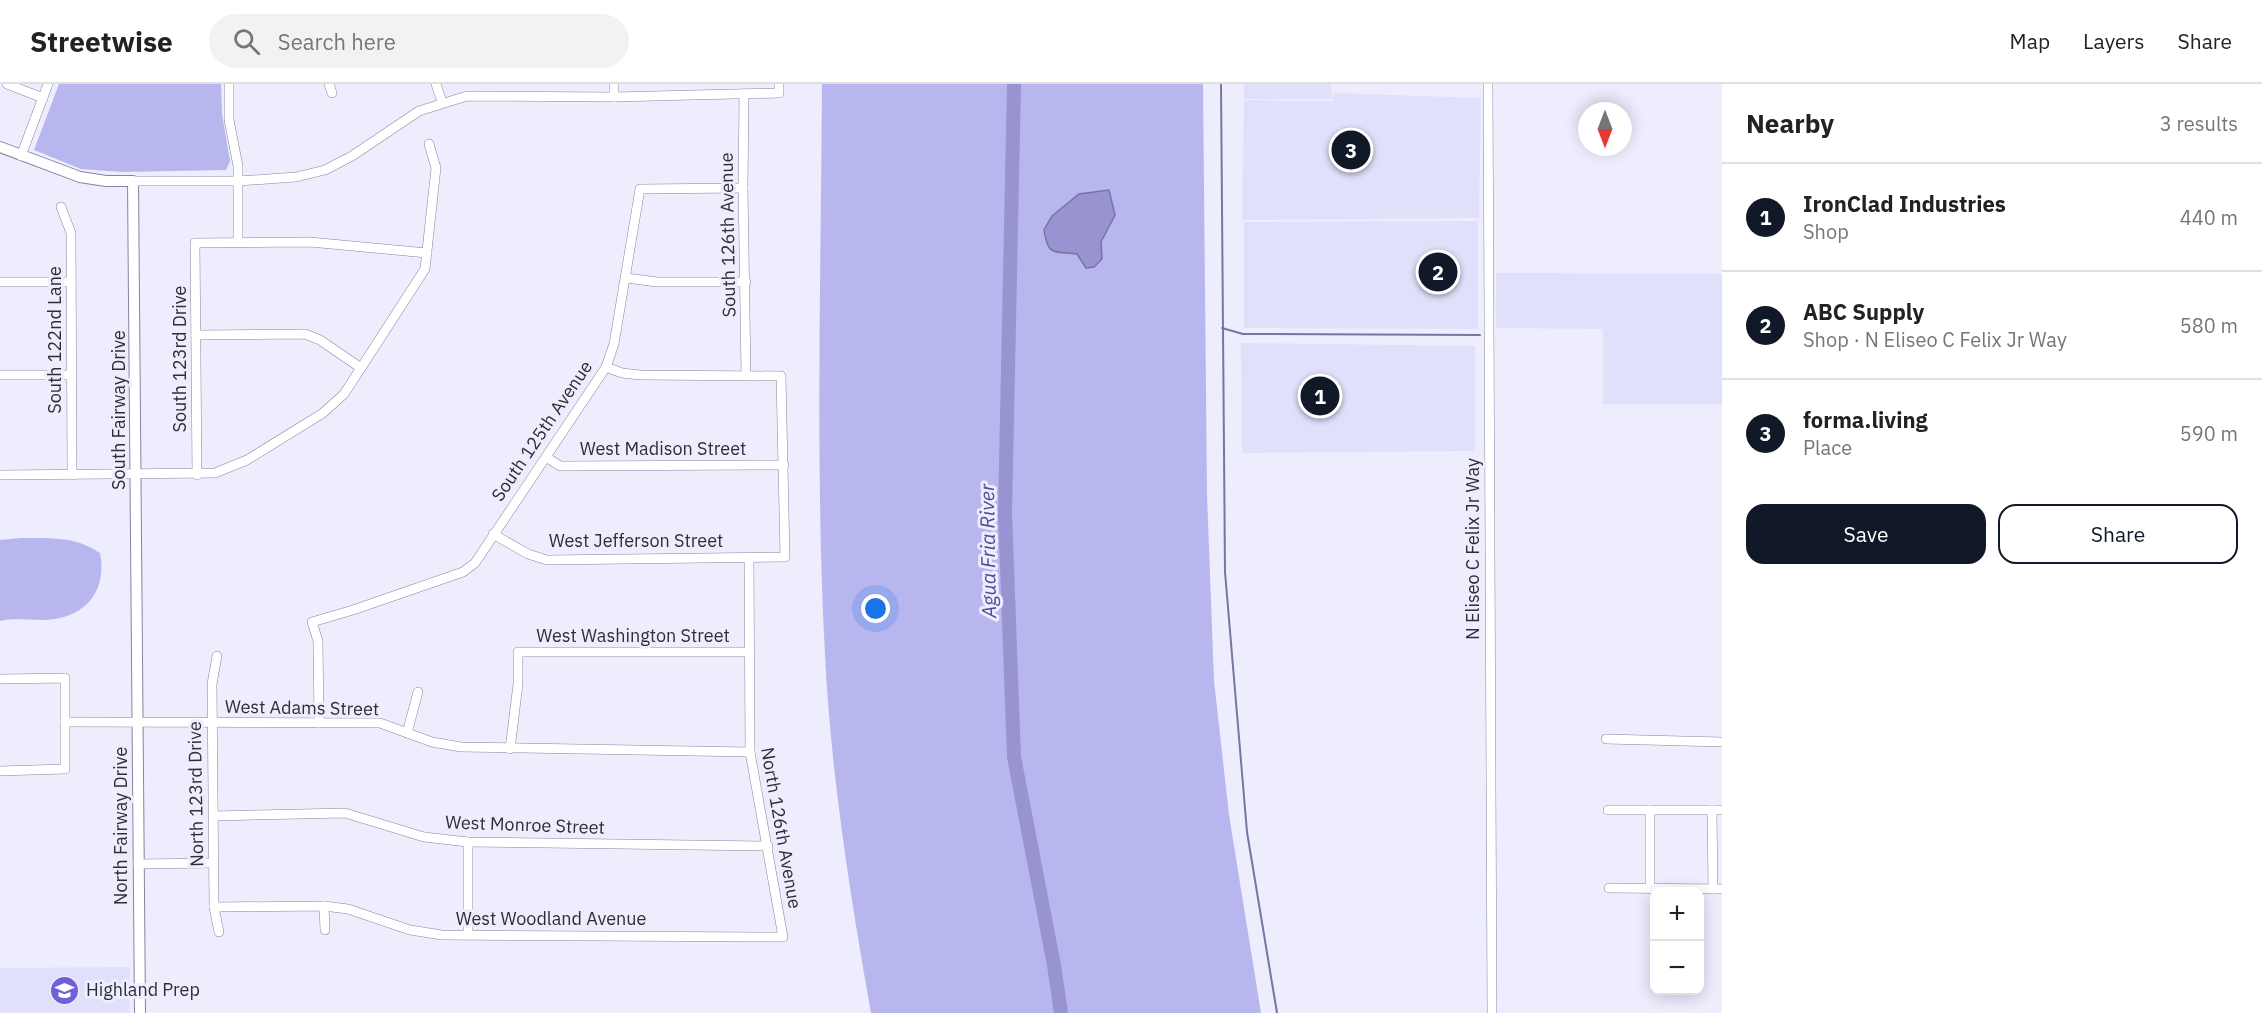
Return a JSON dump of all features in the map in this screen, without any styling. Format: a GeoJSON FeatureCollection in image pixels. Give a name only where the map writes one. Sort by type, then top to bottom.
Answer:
{"type":"FeatureCollection","features":[{"type":"Feature","properties":{"kind":"street"},"geometry":{"type":"LineString","coordinates":[[7,84],[43,98]]}},
{"type":"Feature","properties":{"kind":"street"},"geometry":{"type":"LineString","coordinates":[[21,156],[48,84]]}},
{"type":"Feature","properties":{"kind":"street"},"geometry":{"type":"LineString","coordinates":[[229,84],[229,120],[238,166],[238,242],[310,242],[426,253]]}},
{"type":"Feature","properties":{"kind":"street"},"geometry":{"type":"LineString","coordinates":[[436,84],[442,102]]}},
{"type":"Feature","properties":{"kind":"street"},"geometry":{"type":"LineString","coordinates":[[614,84],[614,97]]}},
{"type":"Feature","properties":{"kind":"street","name":"N Eliseo C Felix Jr Way"},"geometry":{"type":"LineString","coordinates":[[1488,84],[1492,1013]]}},
{"type":"Feature","properties":{"kind":"street"},"geometry":{"type":"LineString","coordinates":[[0,147],[80,177],[106,181],[237,181],[296,177],[325,170],[352,156],[419,111],[467,96],[614,97],[744,94],[779,89]]}},
{"type":"Feature","properties":{"kind":"street","name":"South 126th Avenue"},"geometry":{"type":"LineString","coordinates":[[744,94],[746,374]]}},
{"type":"Feature","properties":{"kind":"street"},"geometry":{"type":"LineString","coordinates":[[0,475],[197,475],[230,469],[323,413],[344,394],[425,269],[436,168],[429,144]]}},
{"type":"Feature","properties":{"kind":"street","name":"South Fairway Drive"},"geometry":{"type":"LineString","coordinates":[[134,181],[137,638]]}},
{"type":"Feature","properties":{"kind":"street","name":"South 125th Avenue"},"geometry":{"type":"LineString","coordinates":[[319,723],[318,641],[312,621],[353,610],[463,573],[475,563],[606,367],[614,344],[640,189],[743,189]]}},
{"type":"Feature","properties":{"kind":"street","name":"South 122nd Lane"},"geometry":{"type":"LineString","coordinates":[[61,207],[71,233],[72,475]]}},
{"type":"Feature","properties":{"kind":"street","name":"South 123rd Drive"},"geometry":{"type":"LineString","coordinates":[[197,475],[195,243],[238,242]]}},
{"type":"Feature","properties":{"kind":"street"},"geometry":{"type":"LineString","coordinates":[[626,278],[657,282],[746,282]]}},
{"type":"Feature","properties":{"kind":"street"},"geometry":{"type":"LineString","coordinates":[[0,282],[71,282]]}},
{"type":"Feature","properties":{"kind":"street"},"geometry":{"type":"LineString","coordinates":[[196,335],[305,334],[320,340],[361,368]]}},
{"type":"Feature","properties":{"kind":"street"},"geometry":{"type":"LineString","coordinates":[[606,367],[622,373],[640,375],[781,375],[784,465]]}},
{"type":"Feature","properties":{"kind":"street"},"geometry":{"type":"LineString","coordinates":[[0,375],[71,375]]}},
{"type":"Feature","properties":{"kind":"street","name":"West Madison Street"},"geometry":{"type":"LineString","coordinates":[[546,457],[560,466],[784,465]]}},
{"type":"Feature","properties":{"kind":"street","name":"West Jefferson Street"},"geometry":{"type":"LineString","coordinates":[[493,534],[528,554],[547,560],[785,557],[784,465]]}},
{"type":"Feature","properties":{"kind":"street"},"geometry":{"type":"LineString","coordinates":[[749,558],[749,652]]}},
{"type":"Feature","properties":{"kind":"street","name":"North Fairway Drive"},"geometry":{"type":"LineString","coordinates":[[137,638],[140,1013]]}},
{"type":"Feature","properties":{"kind":"street","name":"West Washington Street"},"geometry":{"type":"LineString","coordinates":[[510,749],[518,684],[518,652],[749,652]]}},
{"type":"Feature","properties":{"kind":"street","name":"North 126th Avenue"},"geometry":{"type":"LineString","coordinates":[[749,652],[750,752],[783,937]]}},
{"type":"Feature","properties":{"kind":"street","name":"North 123rd Drive"},"geometry":{"type":"LineString","coordinates":[[217,656],[212,684],[213,863],[214,907],[219,932]]}},
{"type":"Feature","properties":{"kind":"street"},"geometry":{"type":"LineString","coordinates":[[0,679],[66,678],[65,769],[0,771]]}},
{"type":"Feature","properties":{"kind":"street"},"geometry":{"type":"LineString","coordinates":[[407,733],[418,692]]}},
{"type":"Feature","properties":{"kind":"street","name":"West Adams Street"},"geometry":{"type":"LineString","coordinates":[[65,722],[380,723],[432,742],[461,747],[750,752]]}},
{"type":"Feature","properties":{"kind":"street"},"geometry":{"type":"LineString","coordinates":[[1606,739],[1722,742]]}},
{"type":"Feature","properties":{"kind":"street"},"geometry":{"type":"LineString","coordinates":[[1608,810],[1717,810],[1717,889]]}},
{"type":"Feature","properties":{"kind":"street"},"geometry":{"type":"LineString","coordinates":[[1650,810],[1650,887]]}},
{"type":"Feature","properties":{"kind":"street","name":"West Monroe Street"},"geometry":{"type":"LineString","coordinates":[[213,816],[345,813],[424,837],[468,842],[768,846]]}},
{"type":"Feature","properties":{"kind":"street"},"geometry":{"type":"LineString","coordinates":[[468,842],[468,934]]}},
{"type":"Feature","properties":{"kind":"street"},"geometry":{"type":"LineString","coordinates":[[138,864],[213,863]]}},
{"type":"Feature","properties":{"kind":"street"},"geometry":{"type":"LineString","coordinates":[[1609,888],[1650,889]]}},
{"type":"Feature","properties":{"kind":"street"},"geometry":{"type":"LineString","coordinates":[[324,906],[324,930]]}},
{"type":"Feature","properties":{"kind":"street","name":"West Woodland Avenue"},"geometry":{"type":"LineString","coordinates":[[214,907],[324,906],[348,909],[410,930],[442,935],[783,937]]}},
{"type":"Feature","properties":{"kind":"shaded area"},"geometry":{"type":"Polygon","coordinates":[[[59,84],[221,84],[222,114],[230,161],[226,170],[122,172],[81,169],[34,150],[59,84]]]}},
{"type":"Feature","properties":{"kind":"shaded area"},"geometry":{"type":"Polygon","coordinates":[[[822,84],[1203,84],[1207,494],[1214,681],[1229,815],[1261,1013],[871,1013],[842,835],[825,655],[819,441],[822,84]]]}},
{"type":"Feature","properties":{"kind":"shaded area"},"geometry":{"type":"Polygon","coordinates":[[[1244,84],[1331,84],[1332,99],[1244,99],[1244,84]]]}},
{"type":"Feature","properties":{"kind":"shaded area"},"geometry":{"type":"Polygon","coordinates":[[[1333,93],[1481,98],[1479,218],[1242,220],[1244,100],[1333,101],[1333,93]]]}},
{"type":"Feature","properties":{"kind":"shaded area"},"geometry":{"type":"Polygon","coordinates":[[[1109,190],[1115,215],[1101,242],[1102,259],[1094,267],[1086,268],[1077,254],[1053,251],[1047,244],[1044,230],[1052,216],[1079,194],[1109,190]]]}},
{"type":"Feature","properties":{"kind":"shaded area"},"geometry":{"type":"Polygon","coordinates":[[[1478,221],[1478,329],[1244,328],[1244,222],[1478,221]]]}},
{"type":"Feature","properties":{"kind":"shaded area"},"geometry":{"type":"Polygon","coordinates":[[[1496,273],[1722,274],[1722,404],[1603,404],[1603,329],[1496,328],[1496,273]]]}},
{"type":"Feature","properties":{"kind":"shaded area"},"geometry":{"type":"Polygon","coordinates":[[[1241,343],[1475,346],[1475,451],[1242,453],[1241,343]]]}},
{"type":"Feature","properties":{"kind":"shaded area"},"geometry":{"type":"Polygon","coordinates":[[[52,538],[72,541],[91,547],[100,553],[100,581],[89,602],[80,610],[56,619],[0,621],[0,540],[52,538]]]}},
{"type":"Feature","properties":{"kind":"shaded area","name":"Highland Prep"},"geometry":{"type":"Polygon","coordinates":[[[130,967],[129,1013],[0,1013],[0,968],[130,967]]]}},
{"type":"Feature","properties":{"kind":"waterway","name":"Agua Fria River"},"geometry":{"type":"LineString","coordinates":[[1014,84],[1005,513],[1014,757],[1061,1013]]}},
{"type":"Feature","properties":{"kind":"waterway"},"geometry":{"type":"LineString","coordinates":[[1221,84],[1225,572],[1247,832],[1277,1013]]}},
{"type":"Feature","properties":{"kind":"waterway"},"geometry":{"type":"LineString","coordinates":[[1222,328],[1243,334],[1480,335]]}},
{"type":"Feature","properties":{"kind":"place","name":"forma.living"},"geometry":{"type":"Point","coordinates":[1351,150]}},
{"type":"Feature","properties":{"kind":"place","name":"ABC Supply"},"geometry":{"type":"Point","coordinates":[1438,272]}},
{"type":"Feature","properties":{"kind":"place","name":"IronClad Industries"},"geometry":{"type":"Point","coordinates":[1320,396]}},
{"type":"Feature","properties":{"kind":"place","name":"Highland Prep"},"geometry":{"type":"Point","coordinates":[65,990]}}]}
